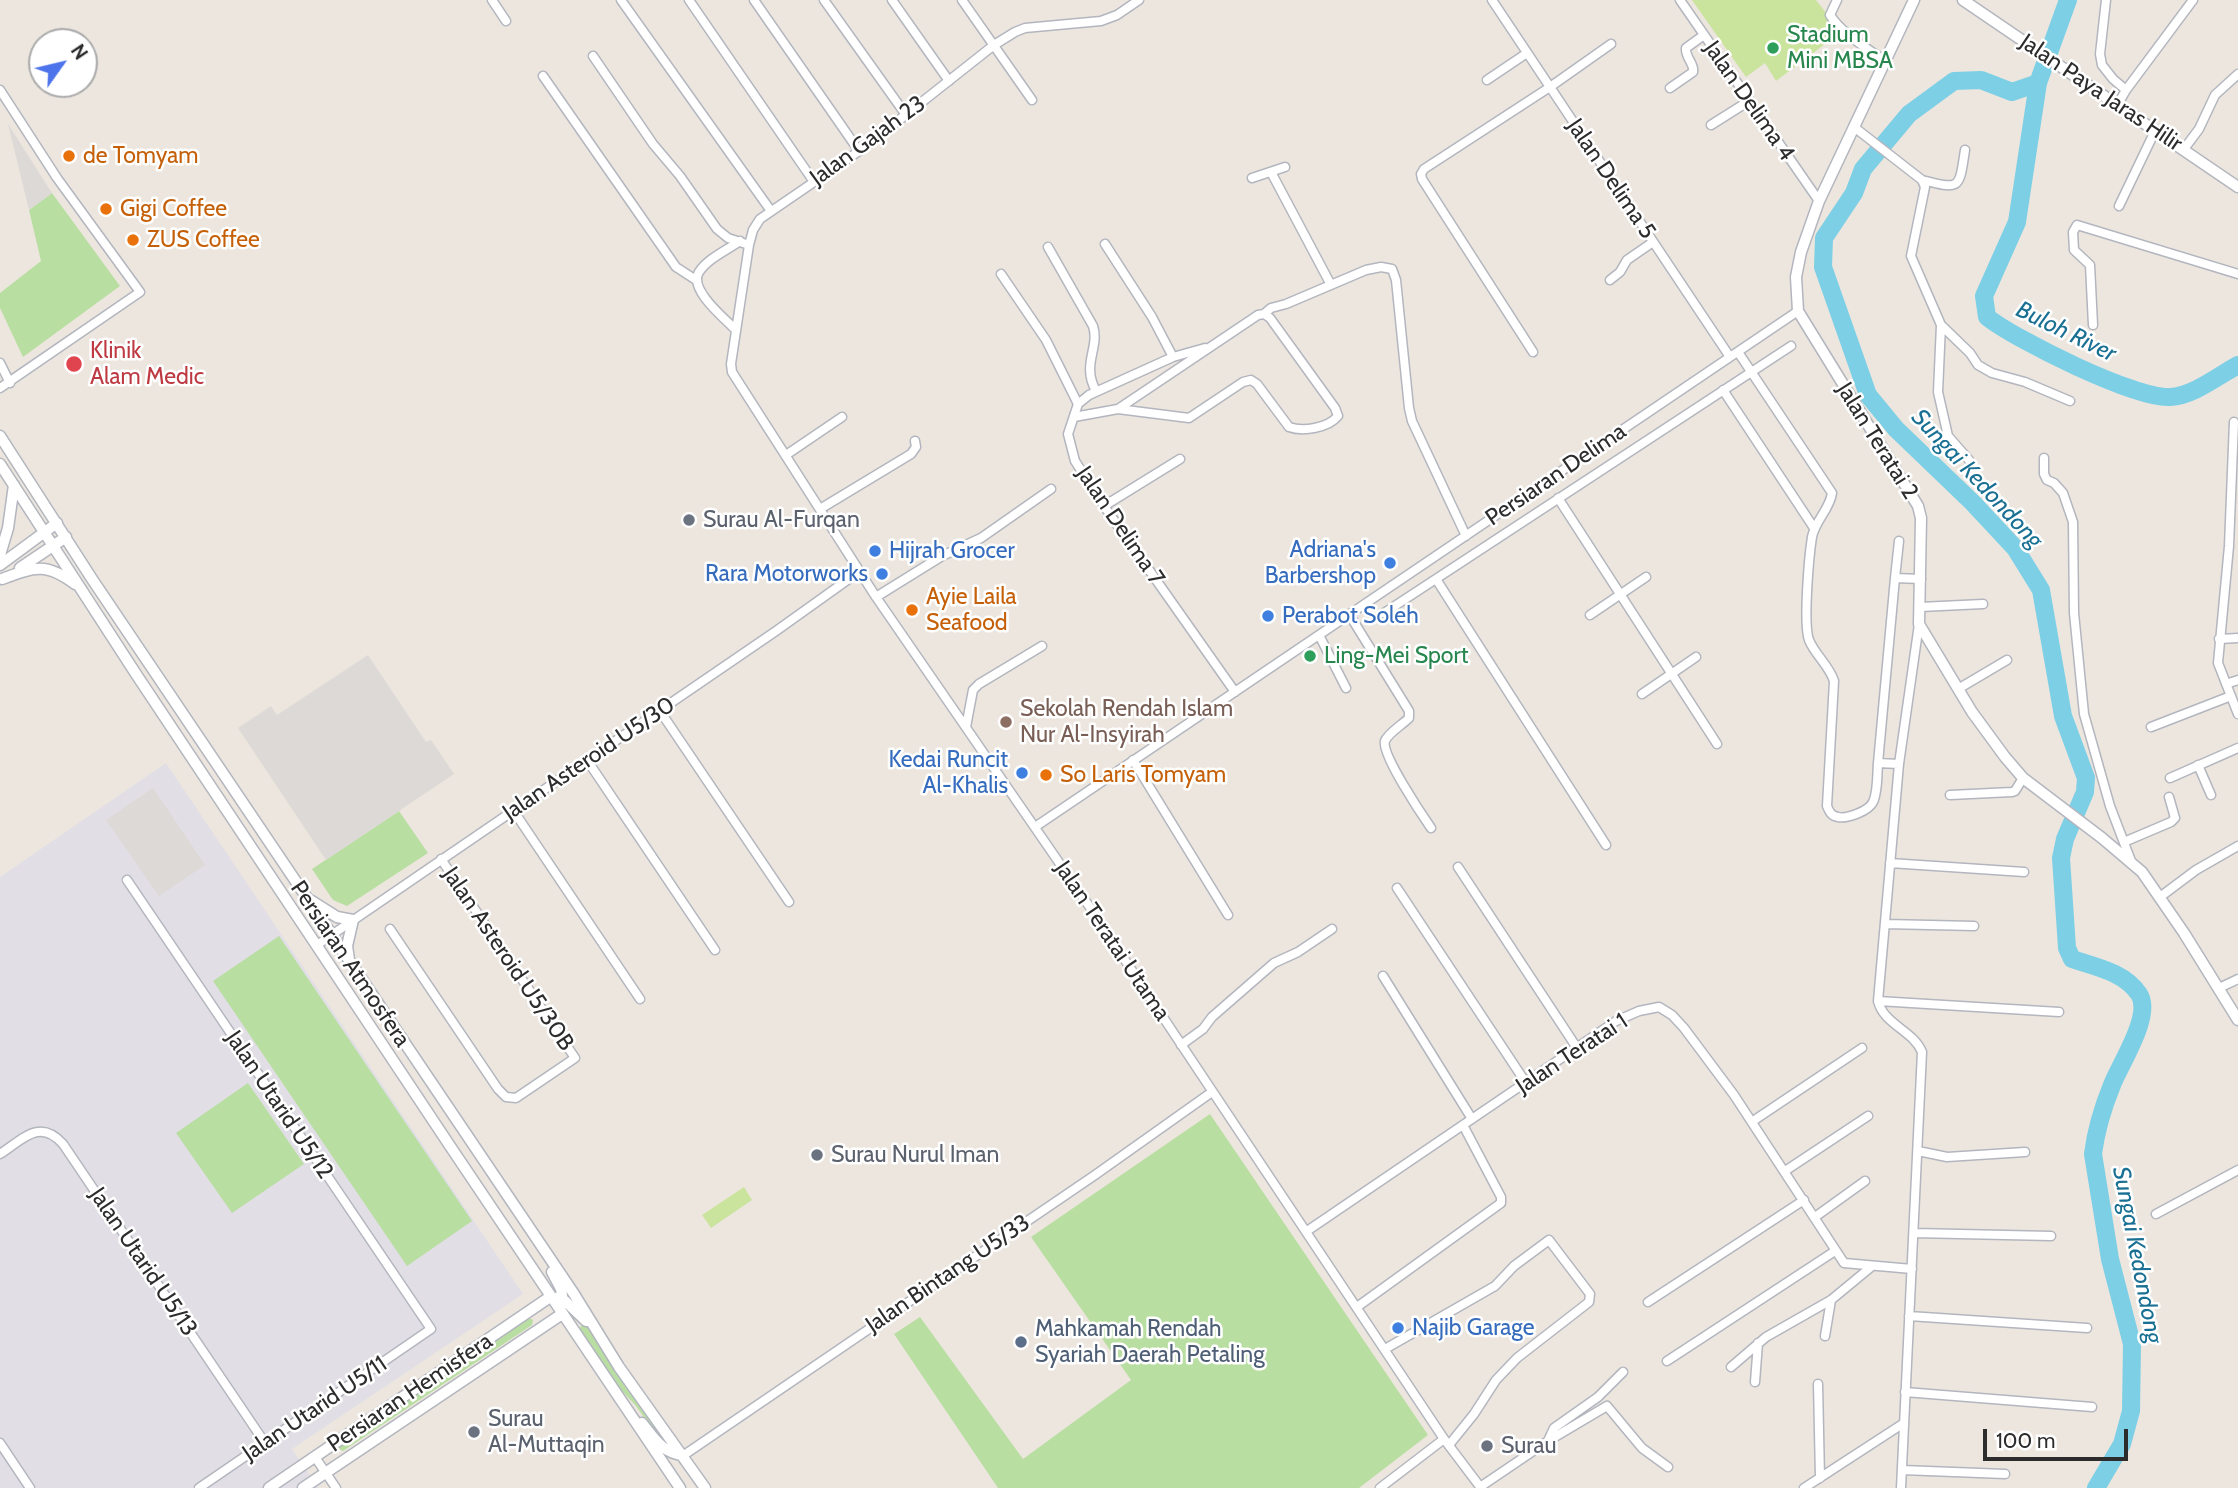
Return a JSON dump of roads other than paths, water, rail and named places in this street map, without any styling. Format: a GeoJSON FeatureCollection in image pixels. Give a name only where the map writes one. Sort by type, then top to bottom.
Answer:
{"type":"FeatureCollection","features":[{"type":"Feature","properties":{"kind":"street"},"geometry":{"type":"LineString","coordinates":[[492,0],[506,21]]}},
{"type":"Feature","properties":{"kind":"street"},"geometry":{"type":"LineString","coordinates":[[621,0],[771,211]]}},
{"type":"Feature","properties":{"kind":"street"},"geometry":{"type":"LineString","coordinates":[[689,0],[814,182]]}},
{"type":"Feature","properties":{"kind":"street"},"geometry":{"type":"LineString","coordinates":[[754,0],[859,151]]}},
{"type":"Feature","properties":{"kind":"street"},"geometry":{"type":"LineString","coordinates":[[824,0],[906,115]]}},
{"type":"Feature","properties":{"kind":"street"},"geometry":{"type":"LineString","coordinates":[[892,0],[949,81]]}},
{"type":"Feature","properties":{"kind":"street"},"geometry":{"type":"LineString","coordinates":[[962,0],[1032,100]]}},
{"type":"Feature","properties":{"kind":"street","name":"Jalan Gajah 23"},"geometry":{"type":"LineString","coordinates":[[744,393],[732,372],[732,364],[749,245],[756,224],[859,151],[994,45],[1015,32],[1101,21],[1139,0]]}},
{"type":"Feature","properties":{"kind":"street","name":"Jalan Delima 5"},"geometry":{"type":"LineString","coordinates":[[1492,0],[1653,242],[1734,354],[1751,372],[1832,493],[1814,528]]}},
{"type":"Feature","properties":{"kind":"street","name":"Jalan Delima 4"},"geometry":{"type":"LineString","coordinates":[[1680,0],[1819,201]]}},
{"type":"Feature","properties":{"kind":"street"},"geometry":{"type":"LineString","coordinates":[[1837,0],[1830,15],[1834,21],[1885,61]]}},
{"type":"Feature","properties":{"kind":"street"},"geometry":{"type":"LineString","coordinates":[[1798,311],[1796,277],[1801,251],[1819,201],[1914,0]]}},
{"type":"Feature","properties":{"kind":"street","name":"Jalan Paya Jaras Hilir"},"geometry":{"type":"LineString","coordinates":[[1963,0],[2237,184]]}},
{"type":"Feature","properties":{"kind":"street"},"geometry":{"type":"LineString","coordinates":[[2106,0],[2100,54],[2106,73],[2126,90]]}},
{"type":"Feature","properties":{"kind":"street"},"geometry":{"type":"LineString","coordinates":[[2118,104],[2193,0]]}},
{"type":"Feature","properties":{"kind":"street"},"geometry":{"type":"LineString","coordinates":[[1670,88],[1693,72],[1686,48],[1704,35]]}},
{"type":"Feature","properties":{"kind":"street"},"geometry":{"type":"LineString","coordinates":[[1533,352],[1443,214],[1421,174],[1424,169],[1611,44]]}},
{"type":"Feature","properties":{"kind":"street"},"geometry":{"type":"LineString","coordinates":[[1487,80],[1527,53]]}},
{"type":"Feature","properties":{"kind":"street"},"geometry":{"type":"LineString","coordinates":[[593,56],[653,145],[680,176],[717,229],[728,238],[749,245]]}},
{"type":"Feature","properties":{"kind":"street"},"geometry":{"type":"LineString","coordinates":[[2184,149],[2199,129],[2214,95],[2238,74]]}},
{"type":"Feature","properties":{"kind":"street"},"geometry":{"type":"LineString","coordinates":[[543,76],[676,267],[696,280]]}},
{"type":"Feature","properties":{"kind":"street"},"geometry":{"type":"LineString","coordinates":[[0,90],[57,178],[141,292],[0,388]]}},
{"type":"Feature","properties":{"kind":"street"},"geometry":{"type":"LineString","coordinates":[[1711,125],[1749,101]]}},
{"type":"Feature","properties":{"kind":"street"},"geometry":{"type":"LineString","coordinates":[[1854,127],[1922,180],[1950,187],[1960,179],[1965,150]]}},
{"type":"Feature","properties":{"kind":"street"},"geometry":{"type":"LineString","coordinates":[[2119,206],[2155,131]]}},
{"type":"Feature","properties":{"kind":"street"},"geometry":{"type":"LineString","coordinates":[[1252,178],[1285,167]]}},
{"type":"Feature","properties":{"kind":"street"},"geometry":{"type":"LineString","coordinates":[[1271,172],[1331,285]]}},
{"type":"Feature","properties":{"kind":"street"},"geometry":{"type":"LineString","coordinates":[[1922,180],[1925,187],[1911,256],[1941,325],[1970,353],[1978,365],[1992,373],[2025,382],[2070,401]]}},
{"type":"Feature","properties":{"kind":"street"},"geometry":{"type":"LineString","coordinates":[[2093,325],[2090,265],[2074,250],[2073,232],[2077,225],[2238,274]]}},
{"type":"Feature","properties":{"kind":"street"},"geometry":{"type":"LineString","coordinates":[[736,330],[699,291],[696,280],[699,271],[740,241]]}},
{"type":"Feature","properties":{"kind":"street"},"geometry":{"type":"LineString","coordinates":[[1610,279],[1620,272],[1627,260],[1653,242]]}},
{"type":"Feature","properties":{"kind":"street"},"geometry":{"type":"LineString","coordinates":[[1105,244],[1152,317],[1172,357]]}},
{"type":"Feature","properties":{"kind":"street"},"geometry":{"type":"LineString","coordinates":[[1048,247],[1093,326],[1095,333],[1089,373],[1096,391]]}},
{"type":"Feature","properties":{"kind":"street"},"geometry":{"type":"LineString","coordinates":[[1118,410],[1271,308],[1366,270],[1381,267],[1392,269],[1396,280],[1412,421],[1466,536]]}},
{"type":"Feature","properties":{"kind":"street"},"geometry":{"type":"LineString","coordinates":[[1001,274],[1046,340],[1056,364],[1079,404],[1096,391],[1172,357],[1213,345]]}},
{"type":"Feature","properties":{"kind":"street","name":"Persiaran Delima"},"geometry":{"type":"LineString","coordinates":[[1035,827],[1798,311]]}},
{"type":"Feature","properties":{"kind":"street","name":"Jalan Teratai 2"},"geometry":{"type":"LineString","coordinates":[[1798,311],[1918,506],[1921,519],[1919,624]]}},
{"type":"Feature","properties":{"kind":"street"},"geometry":{"type":"LineString","coordinates":[[1074,417],[1118,410],[1189,418],[1243,382],[1251,380],[1293,429],[1310,429],[1336,419],[1338,415],[1335,408],[1270,318],[1264,314]]}},
{"type":"Feature","properties":{"kind":"street"},"geometry":{"type":"LineString","coordinates":[[1941,325],[1938,392],[1948,436],[1969,460]]}},
{"type":"Feature","properties":{"kind":"street"},"geometry":{"type":"LineString","coordinates":[[1384,613],[1791,346]]}},
{"type":"Feature","properties":{"kind":"street"},"geometry":{"type":"LineString","coordinates":[[0,363],[10,383]]}},
{"type":"Feature","properties":{"kind":"street"},"geometry":{"type":"LineString","coordinates":[[1723,390],[1814,528],[1807,590],[1807,636],[1831,671],[1834,681],[1827,806],[1831,814],[1838,817],[1866,809],[1874,799],[1899,541]]}},
{"type":"Feature","properties":{"kind":"street","name":"Jalan Teratai Utama"},"geometry":{"type":"LineString","coordinates":[[744,393],[786,454],[876,597],[1035,827],[1446,1442],[1480,1488]]}},
{"type":"Feature","properties":{"kind":"street","name":"Jalan Delima 7"},"geometry":{"type":"LineString","coordinates":[[1079,404],[1068,433],[1075,461],[1235,692]]}},
{"type":"Feature","properties":{"kind":"street"},"geometry":{"type":"LineString","coordinates":[[786,454],[842,417]]}},
{"type":"Feature","properties":{"kind":"street"},"geometry":{"type":"LineString","coordinates":[[2234,422],[2233,547],[2218,663],[2238,713]]}},
{"type":"Feature","properties":{"kind":"street","name":"Persiaran Atmosfera"},"geometry":{"type":"LineString","coordinates":[[0,436],[92,579],[592,1322],[619,1367],[705,1488]]}},
{"type":"Feature","properties":{"kind":"street"},"geometry":{"type":"LineString","coordinates":[[820,509],[911,454],[916,447],[915,441]]}},
{"type":"Feature","properties":{"kind":"street"},"geometry":{"type":"LineString","coordinates":[[2044,458],[2044,474],[2047,480],[2063,493],[2073,522],[2074,613],[2084,714],[2110,806],[2131,861]]}},
{"type":"Feature","properties":{"kind":"street"},"geometry":{"type":"LineString","coordinates":[[1104,506],[1180,460]]}},
{"type":"Feature","properties":{"kind":"street","name":"Persiaran Atmosfera"},"geometry":{"type":"LineString","coordinates":[[0,464],[80,589],[550,1297],[680,1488]]}},
{"type":"Feature","properties":{"kind":"street"},"geometry":{"type":"LineString","coordinates":[[0,555],[8,528],[14,485]]}},
{"type":"Feature","properties":{"kind":"street"},"geometry":{"type":"LineString","coordinates":[[876,597],[942,556],[981,538],[1051,489]]}},
{"type":"Feature","properties":{"kind":"street"},"geometry":{"type":"LineString","coordinates":[[1558,498],[1717,744]]}},
{"type":"Feature","properties":{"kind":"street"},"geometry":{"type":"LineString","coordinates":[[0,565],[57,523]]}},
{"type":"Feature","properties":{"kind":"street"},"geometry":{"type":"LineString","coordinates":[[1,580],[66,537]]}},
{"type":"Feature","properties":{"kind":"street"},"geometry":{"type":"LineString","coordinates":[[1,580],[31,568],[45,568],[61,573],[80,589]]}},
{"type":"Feature","properties":{"kind":"street","name":"Jalan Asteroid U5/30"},"geometry":{"type":"LineString","coordinates":[[317,945],[860,571]]}},
{"type":"Feature","properties":{"kind":"street"},"geometry":{"type":"LineString","coordinates":[[1590,615],[1646,577]]}},
{"type":"Feature","properties":{"kind":"street"},"geometry":{"type":"LineString","coordinates":[[1895,578],[1921,579]]}},
{"type":"Feature","properties":{"kind":"street"},"geometry":{"type":"LineString","coordinates":[[1436,579],[1606,845]]}},
{"type":"Feature","properties":{"kind":"street"},"geometry":{"type":"LineString","coordinates":[[1920,607],[1983,604]]}},
{"type":"Feature","properties":{"kind":"street"},"geometry":{"type":"LineString","coordinates":[[1349,614],[1409,711],[1409,718],[1388,738],[1385,747],[1391,762],[1431,828]]}},
{"type":"Feature","properties":{"kind":"street"},"geometry":{"type":"LineString","coordinates":[[1919,624],[1958,689],[2005,757],[2023,778],[2142,872],[2238,1020]]}},
{"type":"Feature","properties":{"kind":"street"},"geometry":{"type":"LineString","coordinates":[[1901,1488],[1922,1052],[1915,1040],[1886,1017],[1878,1001],[1899,764],[1919,624]]}},
{"type":"Feature","properties":{"kind":"street"},"geometry":{"type":"LineString","coordinates":[[1319,635],[1346,688]]}},
{"type":"Feature","properties":{"kind":"street"},"geometry":{"type":"LineString","coordinates":[[2219,639],[2238,638]]}},
{"type":"Feature","properties":{"kind":"street"},"geometry":{"type":"LineString","coordinates":[[966,727],[973,690],[1042,646]]}},
{"type":"Feature","properties":{"kind":"street"},"geometry":{"type":"LineString","coordinates":[[1642,694],[1696,657]]}},
{"type":"Feature","properties":{"kind":"street"},"geometry":{"type":"LineString","coordinates":[[1958,689],[2007,660]]}},
{"type":"Feature","properties":{"kind":"street"},"geometry":{"type":"LineString","coordinates":[[2225,684],[2238,680]]}},
{"type":"Feature","properties":{"kind":"street"},"geometry":{"type":"LineString","coordinates":[[2151,727],[2231,696]]}},
{"type":"Feature","properties":{"kind":"street"},"geometry":{"type":"LineString","coordinates":[[660,710],[789,902]]}},
{"type":"Feature","properties":{"kind":"street"},"geometry":{"type":"LineString","coordinates":[[2170,778],[2238,748]]}},
{"type":"Feature","properties":{"kind":"street"},"geometry":{"type":"LineString","coordinates":[[587,760],[715,950]]}},
{"type":"Feature","properties":{"kind":"street"},"geometry":{"type":"LineString","coordinates":[[1133,760],[1228,915]]}},
{"type":"Feature","properties":{"kind":"street"},"geometry":{"type":"LineString","coordinates":[[1878,763],[1899,764]]}},
{"type":"Feature","properties":{"kind":"street"},"geometry":{"type":"LineString","coordinates":[[2198,765],[2211,795]]}},
{"type":"Feature","properties":{"kind":"street"},"geometry":{"type":"LineString","coordinates":[[1950,795],[2012,792],[2023,778]]}},
{"type":"Feature","properties":{"kind":"street"},"geometry":{"type":"LineString","coordinates":[[2124,842],[2171,822],[2175,813],[2169,797]]}},
{"type":"Feature","properties":{"kind":"street"},"geometry":{"type":"LineString","coordinates":[[513,810],[640,999]]}},
{"type":"Feature","properties":{"kind":"street"},"geometry":{"type":"LineString","coordinates":[[2160,897],[2196,870],[2238,846]]}},
{"type":"Feature","properties":{"kind":"street","name":"Jalan Asteroid U5/30B"},"geometry":{"type":"LineString","coordinates":[[390,929],[506,1097],[516,1098],[575,1058],[441,859]]}},
{"type":"Feature","properties":{"kind":"street"},"geometry":{"type":"LineString","coordinates":[[1890,863],[2025,872]]}},
{"type":"Feature","properties":{"kind":"street"},"geometry":{"type":"LineString","coordinates":[[1458,867],[1577,1048]]}},
{"type":"Feature","properties":{"kind":"street","name":"Jalan Utarid U5/12"},"geometry":{"type":"LineString","coordinates":[[127,880],[431,1329]]}},
{"type":"Feature","properties":{"kind":"street"},"geometry":{"type":"LineString","coordinates":[[1397,888],[1526,1083]]}},
{"type":"Feature","properties":{"kind":"street"},"geometry":{"type":"LineString","coordinates":[[304,895],[337,917],[353,919],[347,946],[350,964]]}},
{"type":"Feature","properties":{"kind":"street"},"geometry":{"type":"LineString","coordinates":[[1885,924],[1974,926]]}},
{"type":"Feature","properties":{"kind":"street"},"geometry":{"type":"LineString","coordinates":[[1181,1045],[1203,1029],[1212,1017],[1274,963],[1298,952],[1332,929]]}},
{"type":"Feature","properties":{"kind":"street"},"geometry":{"type":"LineString","coordinates":[[1383,976],[1472,1119]]}},
{"type":"Feature","properties":{"kind":"street"},"geometry":{"type":"LineString","coordinates":[[2218,988],[2238,979]]}},
{"type":"Feature","properties":{"kind":"street"},"geometry":{"type":"LineString","coordinates":[[1878,1001],[2059,1012]]}},
{"type":"Feature","properties":{"kind":"street","name":"Jalan Teratai 1"},"geometry":{"type":"LineString","coordinates":[[1307,1231],[1616,1021],[1659,1006],[1684,1028],[1752,1121],[1835,1251]]}},
{"type":"Feature","properties":{"kind":"street"},"geometry":{"type":"LineString","coordinates":[[1752,1121],[1862,1048]]}},
{"type":"Feature","properties":{"kind":"street","name":"Jalan Bintang U5/33"},"geometry":{"type":"LineString","coordinates":[[684,1455],[1212,1091]]}},
{"type":"Feature","properties":{"kind":"street"},"geometry":{"type":"LineString","coordinates":[[1785,1171],[1868,1116]]}},
{"type":"Feature","properties":{"kind":"street"},"geometry":{"type":"LineString","coordinates":[[1357,1307],[1500,1203],[1501,1197],[1463,1125]]}},
{"type":"Feature","properties":{"kind":"street","name":"Jalan Utarid U5/13"},"geometry":{"type":"LineString","coordinates":[[0,1154],[37,1131],[46,1130],[54,1134],[265,1443]]}},
{"type":"Feature","properties":{"kind":"street"},"geometry":{"type":"LineString","coordinates":[[1918,1151],[1947,1157],[2025,1152]]}},
{"type":"Feature","properties":{"kind":"street"},"geometry":{"type":"LineString","coordinates":[[2156,1214],[2238,1170]]}},
{"type":"Feature","properties":{"kind":"street"},"geometry":{"type":"LineString","coordinates":[[1815,1217],[1865,1181]]}},
{"type":"Feature","properties":{"kind":"street"},"geometry":{"type":"LineString","coordinates":[[1648,1302],[1804,1200]]}},
{"type":"Feature","properties":{"kind":"street"},"geometry":{"type":"LineString","coordinates":[[517,1210],[561,1289],[564,1300],[562,1314]]}},
{"type":"Feature","properties":{"kind":"street"},"geometry":{"type":"LineString","coordinates":[[1914,1233],[2051,1236]]}},
{"type":"Feature","properties":{"kind":"street"},"geometry":{"type":"LineString","coordinates":[[1380,1488],[1446,1442],[1474,1414],[1496,1380],[1517,1358],[1589,1302],[1590,1294],[1549,1240],[1514,1266],[1495,1286],[1385,1349]]}},
{"type":"Feature","properties":{"kind":"street"},"geometry":{"type":"LineString","coordinates":[[1667,1361],[1835,1251],[1848,1265],[1912,1269]]}},
{"type":"Feature","properties":{"kind":"street"},"geometry":{"type":"LineString","coordinates":[[1731,1367],[1758,1343],[1831,1300],[1871,1266]]}},
{"type":"Feature","properties":{"kind":"street"},"geometry":{"type":"LineString","coordinates":[[550,1297],[564,1300],[587,1323],[619,1367]]}},
{"type":"Feature","properties":{"kind":"street","name":"Persiaran Hemisfera"},"geometry":{"type":"LineString","coordinates":[[269,1488],[550,1297]]}},
{"type":"Feature","properties":{"kind":"street"},"geometry":{"type":"LineString","coordinates":[[1825,1336],[1831,1300]]}},
{"type":"Feature","properties":{"kind":"street","name":"Persiaran Hemisfera"},"geometry":{"type":"LineString","coordinates":[[303,1488],[562,1314]]}},
{"type":"Feature","properties":{"kind":"street"},"geometry":{"type":"LineString","coordinates":[[1909,1316],[2087,1328]]}},
{"type":"Feature","properties":{"kind":"street","name":"Jalan Utarid U5/11"},"geometry":{"type":"LineString","coordinates":[[199,1488],[431,1329]]}},
{"type":"Feature","properties":{"kind":"street"},"geometry":{"type":"LineString","coordinates":[[1755,1382],[1758,1343]]}},
{"type":"Feature","properties":{"kind":"street"},"geometry":{"type":"LineString","coordinates":[[1548,1441],[1554,1429],[1598,1397],[1623,1372]]}},
{"type":"Feature","properties":{"kind":"street"},"geometry":{"type":"LineString","coordinates":[[1818,1384],[1820,1478]]}},
{"type":"Feature","properties":{"kind":"street"},"geometry":{"type":"LineString","coordinates":[[1905,1392],[2092,1407]]}},
{"type":"Feature","properties":{"kind":"street"},"geometry":{"type":"LineString","coordinates":[[616,1396],[636,1415],[662,1448],[684,1455]]}},
{"type":"Feature","properties":{"kind":"street"},"geometry":{"type":"LineString","coordinates":[[1480,1488],[1548,1441],[1607,1406],[1642,1448],[1668,1467]]}},
{"type":"Feature","properties":{"kind":"street"},"geometry":{"type":"LineString","coordinates":[[1804,1488],[1904,1423]]}},
{"type":"Feature","properties":{"kind":"street"},"geometry":{"type":"LineString","coordinates":[[0,1443],[30,1488]]}},
{"type":"Feature","properties":{"kind":"street"},"geometry":{"type":"LineString","coordinates":[[315,1457],[336,1488]]}},
{"type":"Feature","properties":{"kind":"street"},"geometry":{"type":"LineString","coordinates":[[1902,1470],[2006,1474]]}},
{"type":"Feature","properties":{"kind":"waterway","name":"Buloh River"},"geometry":{"type":"LineString","coordinates":[[2068,0],[2038,83],[2017,222],[1984,296],[1987,317],[2048,353],[2104,379],[2153,395],[2170,397],[2188,393],[2238,365]]}},
{"type":"Feature","properties":{"kind":"waterway","name":"Sungai Kedondong"},"geometry":{"type":"LineString","coordinates":[[2038,83],[2012,92],[1981,80],[1954,81],[1909,114],[1863,169],[1854,193],[1824,238],[1823,267],[1868,395],[1896,429],[1973,503],[2015,548],[2041,590],[2063,716],[2086,778],[2085,792],[2065,839],[2061,858],[2067,948],[2072,959],[2109,971],[2126,980],[2139,994],[2142,1003],[2139,1026],[2103,1110],[2093,1154],[2110,1259],[2132,1344],[2131,1411],[2122,1444],[2096,1488]]}},
{"type":"Feature","properties":{"kind":"place","name":"Stadium Mini MBSA"},"geometry":{"type":"Point","coordinates":[1773,48]}},
{"type":"Feature","properties":{"kind":"place","name":"de Tomyam"},"geometry":{"type":"Point","coordinates":[69,156]}},
{"type":"Feature","properties":{"kind":"place","name":"Gigi Coffee"},"geometry":{"type":"Point","coordinates":[106,209]}},
{"type":"Feature","properties":{"kind":"place","name":"ZUS Coffee"},"geometry":{"type":"Point","coordinates":[133,240]}},
{"type":"Feature","properties":{"kind":"place","name":"Klinik Alam Medic"},"geometry":{"type":"Point","coordinates":[74,364]}},
{"type":"Feature","properties":{"kind":"place","name":"Surau Al-Furqan"},"geometry":{"type":"Point","coordinates":[689,520]}},
{"type":"Feature","properties":{"kind":"place","name":"Hijrah Grocer"},"geometry":{"type":"Point","coordinates":[875,551]}},
{"type":"Feature","properties":{"kind":"place","name":"Adriana's Barbershop"},"geometry":{"type":"Point","coordinates":[1390,563]}},
{"type":"Feature","properties":{"kind":"place","name":"Rara Motorworks"},"geometry":{"type":"Point","coordinates":[882,574]}},
{"type":"Feature","properties":{"kind":"place","name":"Ayie Laila Seafood"},"geometry":{"type":"Point","coordinates":[912,610]}},
{"type":"Feature","properties":{"kind":"place","name":"Perabot Soleh"},"geometry":{"type":"Point","coordinates":[1268,616]}},
{"type":"Feature","properties":{"kind":"place","name":"Ling-Mei Sport"},"geometry":{"type":"Point","coordinates":[1310,656]}},
{"type":"Feature","properties":{"kind":"place","name":"Sekolah Rendah Islam Nur Al-Insyirah"},"geometry":{"type":"Point","coordinates":[1006,722]}},
{"type":"Feature","properties":{"kind":"place","name":"Kedai Runcit Al-Khalis"},"geometry":{"type":"Point","coordinates":[1022,773]}},
{"type":"Feature","properties":{"kind":"place","name":"So Laris Tomyam"},"geometry":{"type":"Point","coordinates":[1046,775]}},
{"type":"Feature","properties":{"kind":"place","name":"Surau Nurul Iman"},"geometry":{"type":"Point","coordinates":[817,1155]}},
{"type":"Feature","properties":{"kind":"place","name":"Najib Garage"},"geometry":{"type":"Point","coordinates":[1398,1328]}},
{"type":"Feature","properties":{"kind":"place","name":"Mahkamah Rendah Syariah Daerah Petaling"},"geometry":{"type":"Point","coordinates":[1021,1342]}},
{"type":"Feature","properties":{"kind":"place","name":"Surau Al-Muttaqin"},"geometry":{"type":"Point","coordinates":[474,1432]}},
{"type":"Feature","properties":{"kind":"place","name":"Surau"},"geometry":{"type":"Point","coordinates":[1487,1446]}}]}
